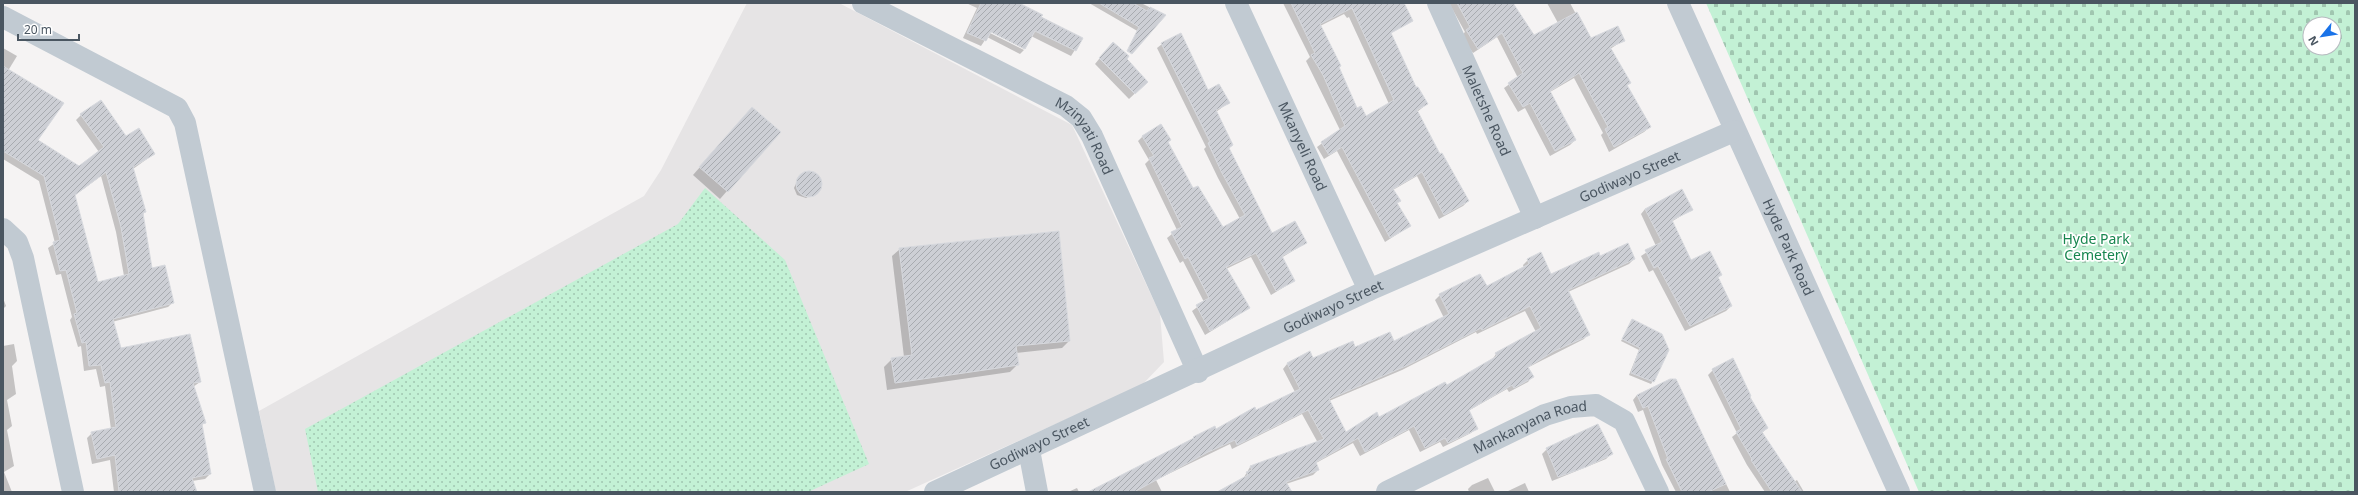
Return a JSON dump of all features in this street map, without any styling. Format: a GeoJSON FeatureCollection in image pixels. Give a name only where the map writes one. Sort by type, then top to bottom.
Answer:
{"type":"FeatureCollection","features":[{"type":"Feature","properties":{"kind":"street","name":"Mzinyati Road"},"geometry":{"type":"LineString","coordinates":[[863,3],[1066,106],[1081,118],[1092,136],[1198,372]]}},
{"type":"Feature","properties":{"kind":"street","name":"Mkanyeli Road"},"geometry":{"type":"LineString","coordinates":[[1236,3],[1370,290]]}},
{"type":"Feature","properties":{"kind":"street","name":"Maletshe Road"},"geometry":{"type":"LineString","coordinates":[[1438,3],[1535,218]]}},
{"type":"Feature","properties":{"kind":"street","name":"Hyde Park Road"},"geometry":{"type":"LineString","coordinates":[[1678,3],[1734,131],[1899,492]]}},
{"type":"Feature","properties":{"kind":"street"},"geometry":{"type":"LineString","coordinates":[[3,17],[177,108],[185,122],[265,492]]}},
{"type":"Feature","properties":{"kind":"street","name":"Godiwayo Street"},"geometry":{"type":"LineString","coordinates":[[935,492],[1198,372],[1370,290],[1734,131]]}},
{"type":"Feature","properties":{"kind":"street"},"geometry":{"type":"LineString","coordinates":[[3,229],[17,242],[23,258],[73,492]]}},
{"type":"Feature","properties":{"kind":"street","name":"Mankanyana Road"},"geometry":{"type":"LineString","coordinates":[[1387,492],[1545,415],[1571,408],[1596,405],[1624,420],[1658,492]]}},
{"type":"Feature","properties":{"kind":"street"},"geometry":{"type":"LineString","coordinates":[[1029,450],[1037,492]]}},
{"type":"Feature","properties":{"kind":"shaded area"},"geometry":{"type":"Polygon","coordinates":[[[747,3],[839,3],[1072,125],[1160,314],[1164,362],[1142,385],[905,492],[276,492],[259,411],[644,196],[661,170],[747,3]]]}},
{"type":"Feature","properties":{"kind":"green space","name":"Hyde Park Cemetery"},"geometry":{"type":"Polygon","coordinates":[[[1706,3],[2355,3],[2355,492],[1919,492],[1706,3]]]}},
{"type":"Feature","properties":{"kind":"green space"},"geometry":{"type":"Polygon","coordinates":[[[705,188],[785,260],[869,464],[808,492],[318,492],[305,429],[678,224],[705,188]]]}},
{"type":"Feature","properties":{"kind":"building"},"geometry":{"type":"Polygon","coordinates":[[[981,3],[1019,3],[1043,15],[1041,17],[1083,38],[1076,51],[1035,31],[1025,49],[991,32],[986,41],[967,33],[981,3]]]}},
{"type":"Feature","properties":{"kind":"building"},"geometry":{"type":"Polygon","coordinates":[[[1099,3],[1133,3],[1147,11],[1150,7],[1166,15],[1132,54],[1127,51],[1139,27],[1099,3]]]}},
{"type":"Feature","properties":{"kind":"building"},"geometry":{"type":"Polygon","coordinates":[[[1291,3],[1404,3],[1413,21],[1391,33],[1416,87],[1418,87],[1428,104],[1417,110],[1440,154],[1442,153],[1469,201],[1444,215],[1422,172],[1393,189],[1401,201],[1397,203],[1411,226],[1390,238],[1342,147],[1329,155],[1321,142],[1345,126],[1323,75],[1311,55],[1315,53],[1291,3]],[[1352,8],[1320,24],[1341,66],[1339,67],[1357,108],[1361,106],[1366,116],[1394,100],[1352,8]]]}},
{"type":"Feature","properties":{"kind":"building"},"geometry":{"type":"Polygon","coordinates":[[[1457,3],[1513,3],[1534,35],[1577,12],[1591,38],[1618,26],[1625,41],[1610,47],[1631,83],[1627,85],[1651,127],[1614,147],[1605,129],[1608,127],[1579,73],[1550,91],[1576,140],[1555,151],[1530,103],[1523,107],[1508,83],[1523,73],[1502,33],[1478,49],[1466,30],[1470,27],[1457,3]]]}},
{"type":"Feature","properties":{"kind":"building"},"geometry":{"type":"Polygon","coordinates":[[[1181,33],[1208,90],[1219,84],[1230,103],[1216,110],[1233,145],[1229,148],[1272,233],[1295,221],[1307,243],[1282,256],[1295,281],[1276,291],[1256,253],[1226,267],[1250,308],[1210,331],[1196,305],[1209,298],[1188,257],[1185,259],[1171,232],[1182,227],[1149,158],[1154,156],[1142,136],[1161,124],[1171,140],[1168,142],[1193,188],[1198,186],[1223,227],[1245,215],[1222,173],[1208,143],[1210,142],[1161,43],[1181,33]]]}},
{"type":"Feature","properties":{"kind":"building"},"geometry":{"type":"Polygon","coordinates":[[[1113,42],[1129,56],[1127,59],[1148,82],[1135,94],[1099,58],[1113,42]]]}},
{"type":"Feature","properties":{"kind":"building"},"geometry":{"type":"Polygon","coordinates":[[[3,66],[64,103],[38,140],[79,166],[104,147],[80,114],[101,100],[126,136],[139,128],[155,154],[133,167],[146,212],[143,213],[152,268],[165,265],[174,303],[113,319],[121,348],[190,334],[201,382],[193,383],[206,423],[202,424],[211,474],[192,478],[197,492],[119,492],[115,455],[97,459],[91,432],[116,427],[110,382],[105,383],[101,365],[89,366],[86,342],[82,343],[74,314],[77,313],[66,270],[60,271],[53,242],[60,240],[44,176],[3,151],[3,66]],[[106,172],[75,195],[98,282],[129,274],[121,227],[106,172]]]}},
{"type":"Feature","properties":{"kind":"building"},"geometry":{"type":"Polygon","coordinates":[[[752,107],[781,132],[728,192],[699,167],[752,107]]]}},
{"type":"Feature","properties":{"kind":"building"},"geometry":{"type":"Polygon","coordinates":[[[809,171],[818,175],[822,184],[818,193],[809,197],[800,193],[796,184],[800,175],[809,171]]]}},
{"type":"Feature","properties":{"kind":"building"},"geometry":{"type":"Polygon","coordinates":[[[1682,189],[1693,210],[1672,220],[1691,260],[1710,251],[1722,275],[1718,277],[1732,306],[1690,326],[1658,266],[1654,268],[1645,250],[1662,242],[1645,209],[1682,189]]]}},
{"type":"Feature","properties":{"kind":"building"},"geometry":{"type":"Polygon","coordinates":[[[1059,231],[1070,341],[1016,346],[1019,365],[895,383],[891,358],[912,355],[899,248],[1059,231]]]}},
{"type":"Feature","properties":{"kind":"building"},"geometry":{"type":"Polygon","coordinates":[[[1628,243],[1635,259],[1568,290],[1590,335],[1554,351],[1528,367],[1534,377],[1514,388],[1512,385],[1469,410],[1478,429],[1448,443],[1445,438],[1425,448],[1414,426],[1365,452],[1358,438],[1316,462],[1319,470],[1286,482],[1292,492],[1217,492],[1248,475],[1246,472],[1252,470],[1250,466],[1324,439],[1308,410],[1237,445],[1235,440],[1208,452],[1134,492],[1088,492],[1215,426],[1216,429],[1255,407],[1256,410],[1300,389],[1287,363],[1310,351],[1313,358],[1353,341],[1355,347],[1390,332],[1394,341],[1449,314],[1439,294],[1480,274],[1487,286],[1529,264],[1527,259],[1541,252],[1551,274],[1599,252],[1600,256],[1628,243]],[[1530,306],[1482,330],[1481,328],[1408,365],[1329,399],[1346,432],[1377,412],[1379,417],[1445,382],[1447,385],[1497,356],[1495,353],[1541,328],[1530,306]]]}},
{"type":"Feature","properties":{"kind":"building"},"geometry":{"type":"Polygon","coordinates":[[[1632,319],[1662,334],[1669,350],[1654,382],[1631,373],[1640,348],[1622,339],[1632,319]]]}},
{"type":"Feature","properties":{"kind":"building"},"geometry":{"type":"Polygon","coordinates":[[[1733,358],[1751,396],[1750,397],[1768,428],[1762,432],[1802,492],[1772,492],[1751,460],[1752,459],[1736,432],[1741,429],[1712,369],[1733,358]]]}},
{"type":"Feature","properties":{"kind":"building"},"geometry":{"type":"Polygon","coordinates":[[[1670,379],[1676,379],[1726,484],[1708,492],[1682,492],[1666,459],[1668,459],[1648,406],[1643,408],[1637,395],[1670,379]]]}},
{"type":"Feature","properties":{"kind":"building"},"geometry":{"type":"Polygon","coordinates":[[[1598,424],[1613,454],[1586,467],[1558,477],[1546,448],[1598,424]]]}}]}
